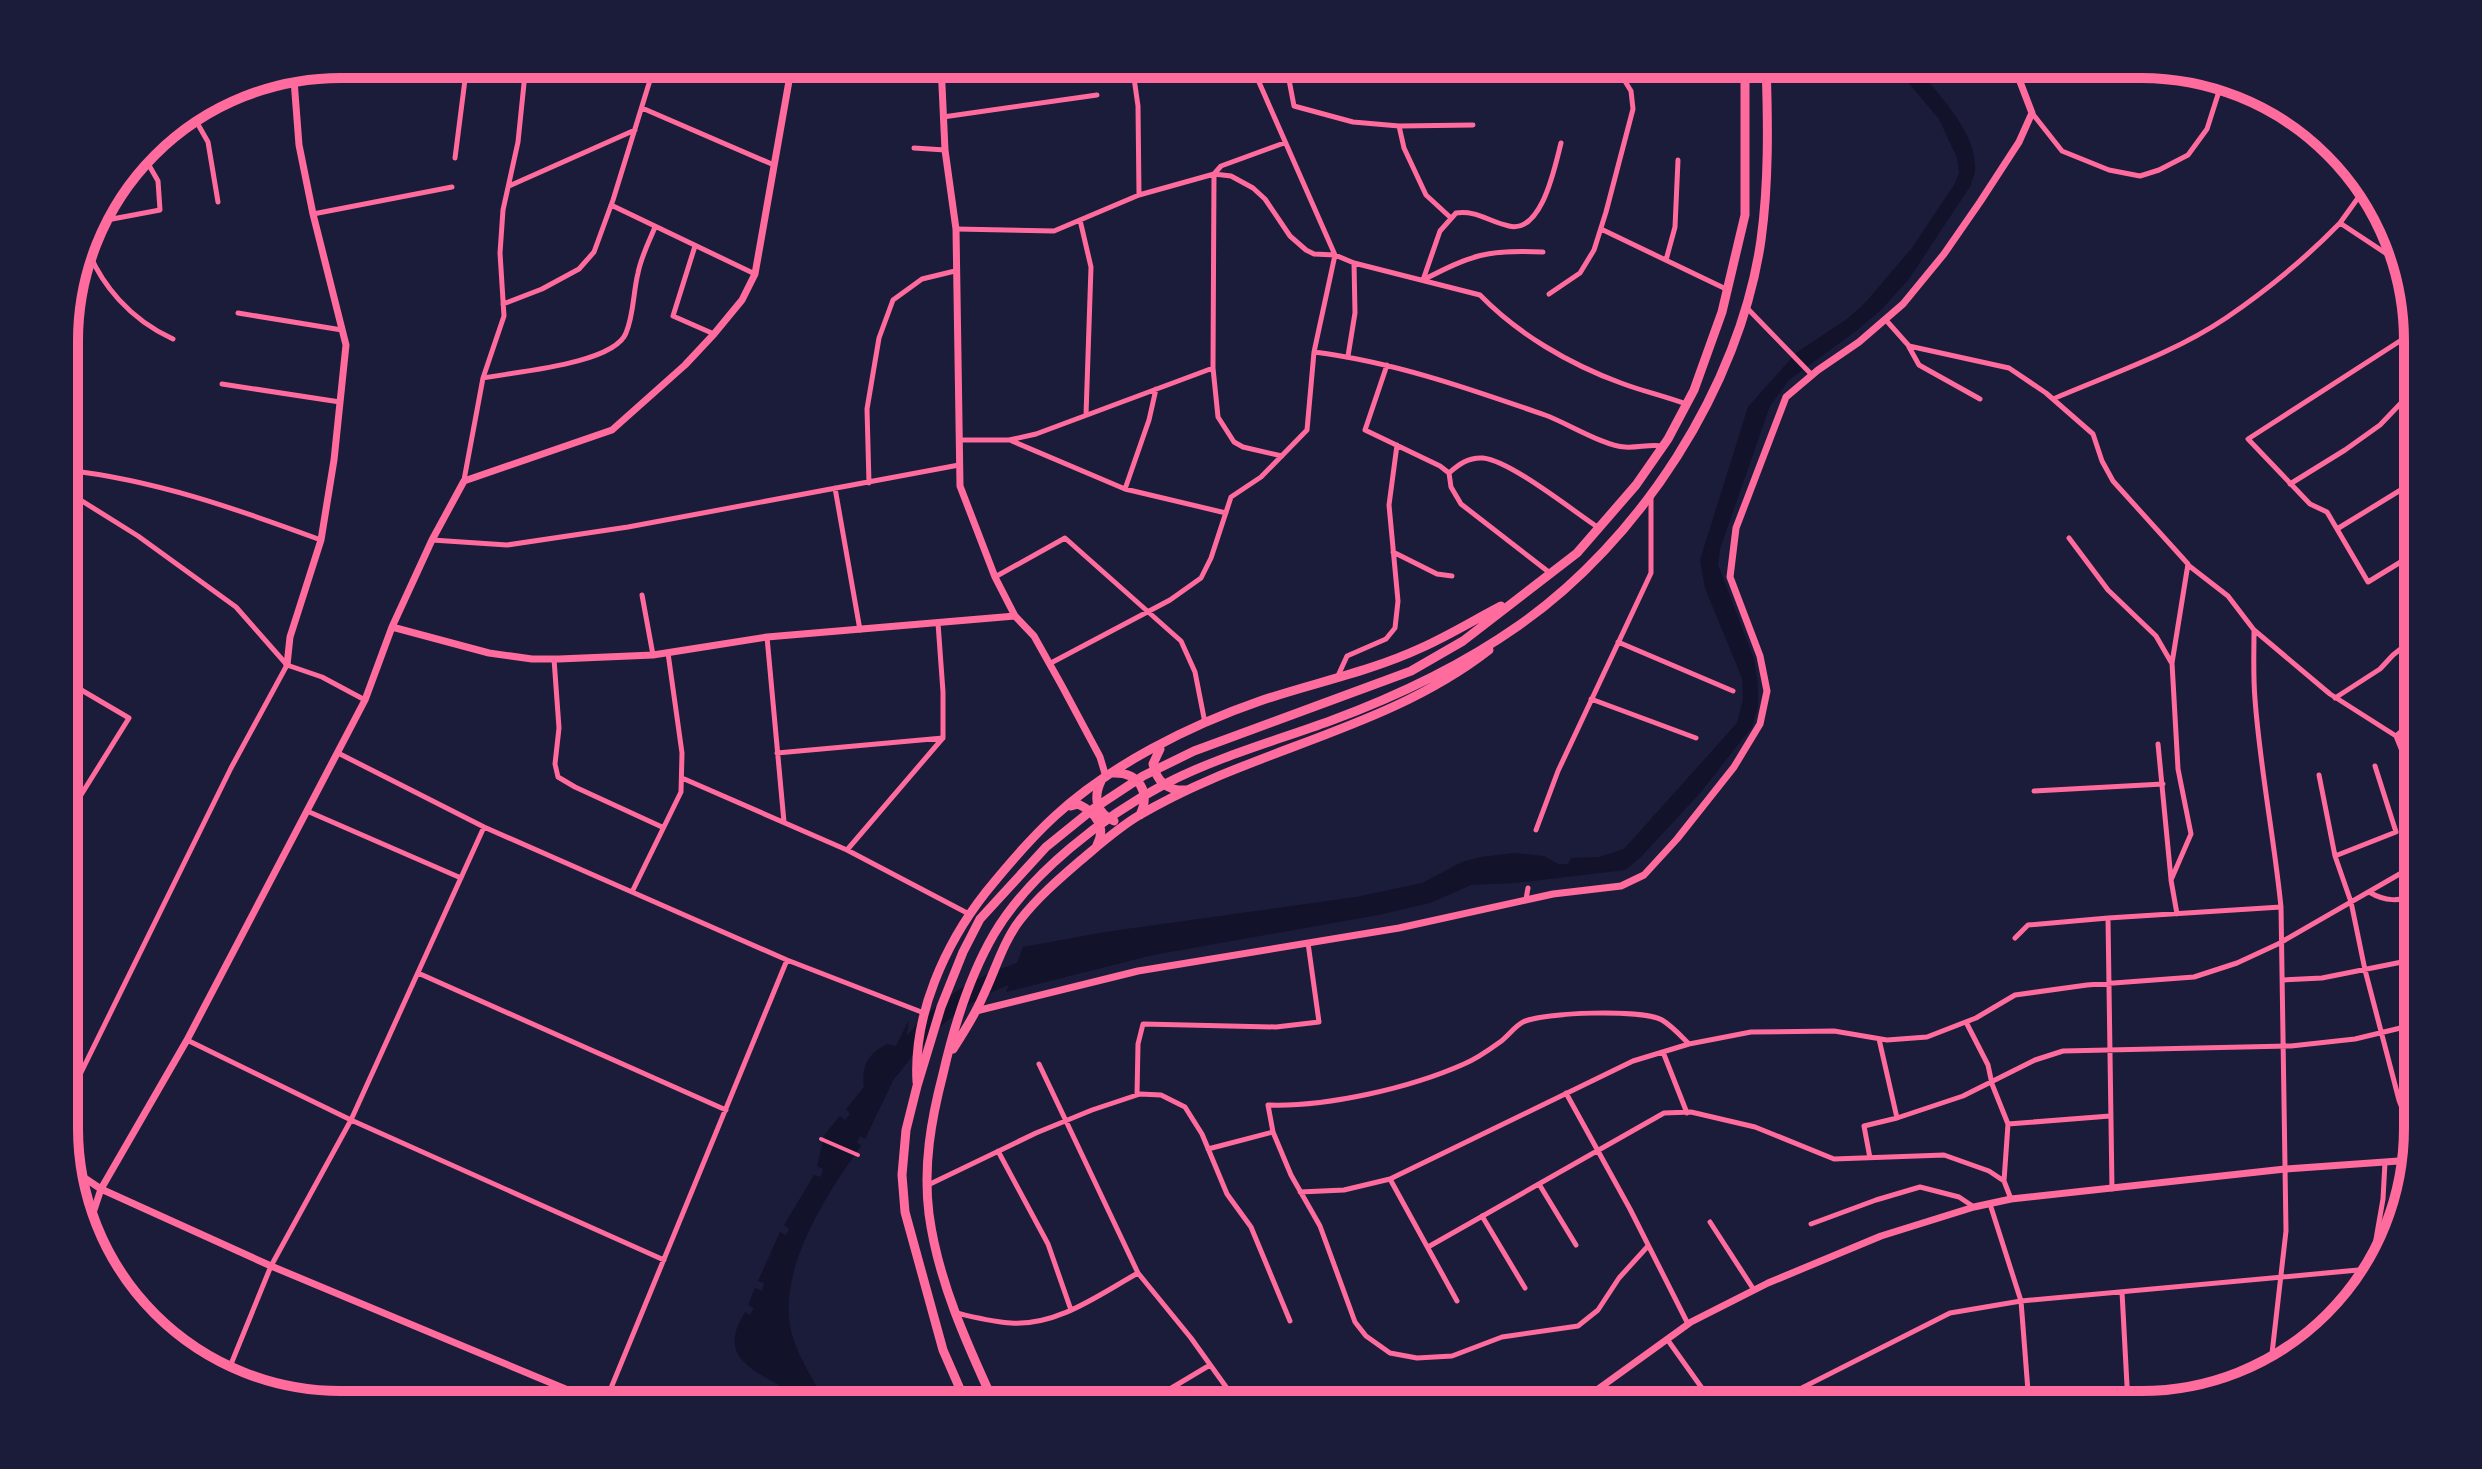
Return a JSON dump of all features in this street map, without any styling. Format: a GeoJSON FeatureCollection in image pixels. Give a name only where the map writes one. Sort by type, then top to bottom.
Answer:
{"type":"FeatureCollection","features":[{"type":"Feature","properties":{"kind":"highway"},"geometry":{"type":"LineString","coordinates":[[920,1065],[963,952],[980,919],[1046,847],[1093,809],[1143,776],[1194,751],[1411,671],[1463,641],[1577,553],[1636,485],[1663,446],[1694,390],[1728,289],[1745,215],[1745,78]]}},
{"type":"Feature","properties":{"kind":"highway"},"geometry":{"type":"LineString","coordinates":[[945,1062],[976,1011],[1018,922],[1040,897],[1095,848],[1135,818],[1188,790],[1344,730],[1461,671],[1588,568],[1651,494],[1704,411],[1721,376],[1746,306],[1761,242],[1764,210],[1766,78]]}},
{"type":"Feature","properties":{"kind":"highway"},"geometry":{"type":"LineString","coordinates":[[961,1391],[943,1350],[905,1212],[902,1175],[906,1130],[917,1086],[925,1017],[936,978],[969,914],[1028,844],[1067,807],[1107,777],[1205,723],[1259,701],[1336,679],[1420,649],[1522,595]]}},
{"type":"Feature","properties":{"kind":"highway"},"geometry":{"type":"LineString","coordinates":[[989,1391],[955,1313],[933,1234],[927,1185],[928,1143],[945,1062],[959,1014],[996,931],[1017,902],[1066,852],[1167,783],[1234,754],[1336,719],[1436,676],[1519,625]]}},
{"type":"Feature","properties":{"kind":"highway"},"geometry":{"type":"LineString","coordinates":[[1165,744],[1155,756],[1155,775],[1165,787],[1176,791],[1188,790]]}},
{"type":"Feature","properties":{"kind":"highway"},"geometry":{"type":"LineString","coordinates":[[1124,773],[1139,781],[1145,796],[1135,818],[1111,820],[1100,810],[1096,796],[1107,777],[1124,773]]}},
{"type":"Feature","properties":{"kind":"highway"},"geometry":{"type":"LineString","coordinates":[[1067,807],[1078,804],[1096,817],[1102,835],[1095,848]]}},
{"type":"Feature","properties":{"kind":"street"},"geometry":{"type":"LineString","coordinates":[[455,158],[465,78]]}},
{"type":"Feature","properties":{"kind":"street"},"geometry":{"type":"LineString","coordinates":[[93,1214],[101,1189],[187,1040],[365,700],[392,627],[432,540],[464,481],[483,378],[504,316],[500,253],[503,210],[518,142],[525,78]]}},
{"type":"Feature","properties":{"kind":"street"},"geometry":{"type":"LineString","coordinates":[[503,304],[542,289],[579,269],[594,252],[651,78]]}},
{"type":"Feature","properties":{"kind":"street"},"geometry":{"type":"LineString","coordinates":[[464,481],[612,430],[685,365],[742,300],[755,274],[790,78]]}},
{"type":"Feature","properties":{"kind":"street"},"geometry":{"type":"LineString","coordinates":[[941,78],[945,150],[956,229],[960,486],[995,577],[1015,616],[1034,636],[1100,757],[1107,777]]}},
{"type":"Feature","properties":{"kind":"street"},"geometry":{"type":"LineString","coordinates":[[1134,78],[1138,106],[1139,195]]}},
{"type":"Feature","properties":{"kind":"street"},"geometry":{"type":"LineString","coordinates":[[1049,664],[1148,612],[1201,578],[1211,558],[1231,497],[1261,477],[1307,430],[1314,352],[1335,255],[1257,78]]}},
{"type":"Feature","properties":{"kind":"street"},"geometry":{"type":"LineString","coordinates":[[1289,78],[1294,106],[1353,122],[1399,126],[1473,125]]}},
{"type":"Feature","properties":{"kind":"street"},"geometry":{"type":"LineString","coordinates":[[1549,294],[1580,273],[1594,250],[1601,229],[1633,109],[1631,91],[1621,78]]}},
{"type":"Feature","properties":{"kind":"street"},"geometry":{"type":"LineString","coordinates":[[1626,83],[1628,78]]}},
{"type":"Feature","properties":{"kind":"street"},"geometry":{"type":"LineString","coordinates":[[2018,78],[2032,113],[2062,151],[2109,170],[2140,176],[2188,155],[2207,129],[2219,90]]}},
{"type":"Feature","properties":{"kind":"street"},"geometry":{"type":"LineString","coordinates":[[78,1079],[231,768],[287,665],[290,637],[321,540],[346,345],[299,145],[295,82]]}},
{"type":"Feature","properties":{"kind":"street"},"geometry":{"type":"LineString","coordinates":[[942,117],[1097,95]]}},
{"type":"Feature","properties":{"kind":"street"},"geometry":{"type":"LineString","coordinates":[[642,108],[774,165]]}},
{"type":"Feature","properties":{"kind":"street"},"geometry":{"type":"LineString","coordinates":[[976,1011],[1138,971],[1399,928],[1526,899],[1621,886],[1644,875],[1734,767],[1760,724],[1767,691],[1730,577],[1736,528],[1786,397],[1903,304],[1944,254],[2019,142],[2032,113]]}},
{"type":"Feature","properties":{"kind":"street"},"geometry":{"type":"LineString","coordinates":[[196,121],[208,142],[218,202]]}},
{"type":"Feature","properties":{"kind":"street"},"geometry":{"type":"LineString","coordinates":[[1399,126],[1404,148],[1426,195],[1451,218]]}},
{"type":"Feature","properties":{"kind":"street"},"geometry":{"type":"LineString","coordinates":[[508,186],[635,130]]}},
{"type":"Feature","properties":{"kind":"street"},"geometry":{"type":"LineString","coordinates":[[1283,457],[1243,447],[1229,436],[1218,417],[1213,368],[1214,174],[1221,166],[1284,143]]}},
{"type":"Feature","properties":{"kind":"street"},"geometry":{"type":"LineString","coordinates":[[1423,280],[1440,231],[1456,213],[1470,211],[1512,227],[1524,225],[1538,212],[1551,181],[1561,143]]}},
{"type":"Feature","properties":{"kind":"street"},"geometry":{"type":"LineString","coordinates":[[914,148],[945,150]]}},
{"type":"Feature","properties":{"kind":"street"},"geometry":{"type":"LineString","coordinates":[[1666,260],[1675,227],[1678,160]]}},
{"type":"Feature","properties":{"kind":"street"},"geometry":{"type":"LineString","coordinates":[[107,220],[160,210],[158,181],[147,163]]}},
{"type":"Feature","properties":{"kind":"street"},"geometry":{"type":"LineString","coordinates":[[956,229],[1054,231],[1139,195],[1214,174],[1231,176],[1265,199],[1300,246],[1314,254],[1335,255],[1354,263],[1480,295],[1495,310],[1545,346],[1621,383],[1687,404]]}},
{"type":"Feature","properties":{"kind":"street"},"geometry":{"type":"LineString","coordinates":[[313,214],[452,187]]}},
{"type":"Feature","properties":{"kind":"street"},"geometry":{"type":"LineString","coordinates":[[2053,399],[2168,350],[2225,319],[2309,255],[2340,223],[2360,195]]}},
{"type":"Feature","properties":{"kind":"street"},"geometry":{"type":"LineString","coordinates":[[611,205],[755,274]]}},
{"type":"Feature","properties":{"kind":"street"},"geometry":{"type":"LineString","coordinates":[[1080,220],[1091,267],[1086,415]]}},
{"type":"Feature","properties":{"kind":"street"},"geometry":{"type":"LineString","coordinates":[[2340,223],[2390,256]]}},
{"type":"Feature","properties":{"kind":"street"},"geometry":{"type":"LineString","coordinates":[[483,378],[606,353],[625,337],[633,311],[638,272],[655,227]]}},
{"type":"Feature","properties":{"kind":"street"},"geometry":{"type":"LineString","coordinates":[[1601,229],[1728,289]]}},
{"type":"Feature","properties":{"kind":"street"},"geometry":{"type":"LineString","coordinates":[[695,246],[673,316],[714,334]]}},
{"type":"Feature","properties":{"kind":"street"},"geometry":{"type":"LineString","coordinates":[[1423,280],[1463,260],[1492,252],[1543,252]]}},
{"type":"Feature","properties":{"kind":"street"},"geometry":{"type":"LineString","coordinates":[[91,259],[117,300],[160,334],[173,339]]}},
{"type":"Feature","properties":{"kind":"street"},"geometry":{"type":"LineString","coordinates":[[1348,356],[1355,313],[1354,263]]}},
{"type":"Feature","properties":{"kind":"street"},"geometry":{"type":"LineString","coordinates":[[869,483],[867,409],[879,338],[893,300],[922,279],[955,271]]}},
{"type":"Feature","properties":{"kind":"street"},"geometry":{"type":"LineString","coordinates":[[1746,306],[1812,375]]}},
{"type":"Feature","properties":{"kind":"street"},"geometry":{"type":"LineString","coordinates":[[238,313],[343,330]]}},
{"type":"Feature","properties":{"kind":"street"},"geometry":{"type":"LineString","coordinates":[[1885,319],[1909,346],[1919,365],[1980,399]]}},
{"type":"Feature","properties":{"kind":"street"},"geometry":{"type":"LineString","coordinates":[[2403,339],[2248,439],[2310,504],[2327,512],[2368,582],[2403,561]]}},
{"type":"Feature","properties":{"kind":"street"},"geometry":{"type":"LineString","coordinates":[[1909,346],[2009,368],[2053,399],[2093,434],[2113,481],[2188,564],[2228,596],[2254,630],[2335,698],[2396,736],[2403,753]]}},
{"type":"Feature","properties":{"kind":"street"},"geometry":{"type":"LineString","coordinates":[[1314,352],[1387,365],[1485,394],[1554,418],[1624,448],[1663,446]]}},
{"type":"Feature","properties":{"kind":"street"},"geometry":{"type":"LineString","coordinates":[[1387,365],[1365,430],[1440,466],[1449,473],[1451,487],[1461,504],[1551,573]]}},
{"type":"Feature","properties":{"kind":"street"},"geometry":{"type":"LineString","coordinates":[[959,440],[1009,440],[1036,434],[1213,368]]}},
{"type":"Feature","properties":{"kind":"street"},"geometry":{"type":"LineString","coordinates":[[222,384],[340,402]]}},
{"type":"Feature","properties":{"kind":"street"},"geometry":{"type":"LineString","coordinates":[[1125,489],[1149,420],[1156,389]]}},
{"type":"Feature","properties":{"kind":"street"},"geometry":{"type":"LineString","coordinates":[[2290,484],[2380,425],[2403,402]]}},
{"type":"Feature","properties":{"kind":"street"},"geometry":{"type":"LineString","coordinates":[[1009,440],[1125,489],[1226,513]]}},
{"type":"Feature","properties":{"kind":"street"},"geometry":{"type":"LineString","coordinates":[[1336,679],[1347,656],[1386,639],[1395,628],[1398,601],[1389,505],[1397,445]]}},
{"type":"Feature","properties":{"kind":"street"},"geometry":{"type":"LineString","coordinates":[[1449,473],[1464,461],[1484,458],[1508,467],[1599,528]]}},
{"type":"Feature","properties":{"kind":"street"},"geometry":{"type":"LineString","coordinates":[[432,540],[507,545],[628,527],[959,465]]}},
{"type":"Feature","properties":{"kind":"street"},"geometry":{"type":"LineString","coordinates":[[78,471],[189,493],[321,540]]}},
{"type":"Feature","properties":{"kind":"street"},"geometry":{"type":"LineString","coordinates":[[835,488],[860,630]]}},
{"type":"Feature","properties":{"kind":"street"},"geometry":{"type":"LineString","coordinates":[[2337,529],[2403,489]]}},
{"type":"Feature","properties":{"kind":"street"},"geometry":{"type":"LineString","coordinates":[[1536,830],[1558,771],[1651,573],[1651,494]]}},
{"type":"Feature","properties":{"kind":"street"},"geometry":{"type":"LineString","coordinates":[[78,498],[138,536],[236,607],[287,665],[322,677],[365,700]]}},
{"type":"Feature","properties":{"kind":"street"},"geometry":{"type":"LineString","coordinates":[[995,577],[1065,538],[1181,641],[1195,672],[1205,723]]}},
{"type":"Feature","properties":{"kind":"street"},"geometry":{"type":"LineString","coordinates":[[2069,538],[2108,590],[2156,636],[2172,663]]}},
{"type":"Feature","properties":{"kind":"street"},"geometry":{"type":"LineString","coordinates":[[1393,551],[1437,574],[1452,576]]}},
{"type":"Feature","properties":{"kind":"street"},"geometry":{"type":"LineString","coordinates":[[2171,880],[2191,834],[2178,769],[2172,663],[2188,564]]}},
{"type":"Feature","properties":{"kind":"street"},"geometry":{"type":"LineString","coordinates":[[642,595],[653,655]]}},
{"type":"Feature","properties":{"kind":"street"},"geometry":{"type":"LineString","coordinates":[[392,627],[489,653],[554,659],[653,655],[767,637],[1015,616]]}},
{"type":"Feature","properties":{"kind":"street"},"geometry":{"type":"LineString","coordinates":[[847,850],[943,738],[938,622]]}},
{"type":"Feature","properties":{"kind":"street"},"geometry":{"type":"LineString","coordinates":[[2254,630],[2254,695],[2281,907],[2283,980],[2286,1231],[2272,1357]]}},
{"type":"Feature","properties":{"kind":"street"},"geometry":{"type":"LineString","coordinates":[[767,637],[784,822]]}},
{"type":"Feature","properties":{"kind":"street"},"geometry":{"type":"LineString","coordinates":[[1618,642],[1733,691]]}},
{"type":"Feature","properties":{"kind":"street"},"geometry":{"type":"LineString","coordinates":[[2335,698],[2380,669],[2403,648]]}},
{"type":"Feature","properties":{"kind":"street"},"geometry":{"type":"LineString","coordinates":[[632,892],[681,792],[682,753],[668,653]]}},
{"type":"Feature","properties":{"kind":"street"},"geometry":{"type":"LineString","coordinates":[[554,659],[559,728],[555,764],[558,777],[662,827]]}},
{"type":"Feature","properties":{"kind":"street"},"geometry":{"type":"LineString","coordinates":[[78,688],[129,718],[78,800]]}},
{"type":"Feature","properties":{"kind":"street"},"geometry":{"type":"LineString","coordinates":[[1591,699],[1696,738]]}},
{"type":"Feature","properties":{"kind":"street"},"geometry":{"type":"LineString","coordinates":[[2396,736],[2403,730]]}},
{"type":"Feature","properties":{"kind":"street"},"geometry":{"type":"LineString","coordinates":[[776,753],[943,738]]}},
{"type":"Feature","properties":{"kind":"street"},"geometry":{"type":"LineString","coordinates":[[2158,744],[2177,914]]}},
{"type":"Feature","properties":{"kind":"street"},"geometry":{"type":"LineString","coordinates":[[338,753],[484,827],[925,1017]]}},
{"type":"Feature","properties":{"kind":"street"},"geometry":{"type":"LineString","coordinates":[[2335,856],[2396,832],[2375,766]]}},
{"type":"Feature","properties":{"kind":"street"},"geometry":{"type":"LineString","coordinates":[[2319,775],[2335,856],[2351,902],[2365,970],[2403,1111]]}},
{"type":"Feature","properties":{"kind":"street"},"geometry":{"type":"LineString","coordinates":[[682,778],[847,850],[969,914]]}},
{"type":"Feature","properties":{"kind":"street"},"geometry":{"type":"LineString","coordinates":[[2034,791],[2163,784]]}},
{"type":"Feature","properties":{"kind":"street"},"geometry":{"type":"LineString","coordinates":[[307,811],[461,878]]}},
{"type":"Feature","properties":{"kind":"street"},"geometry":{"type":"LineString","coordinates":[[230,1366],[271,1266],[351,1120],[484,827]]}},
{"type":"Feature","properties":{"kind":"street"},"geometry":{"type":"LineString","coordinates":[[1300,1192],[1344,1190],[1390,1179],[1633,1061],[1689,1044],[1751,1032],[1834,1031],[1879,1039],[1927,1037],[1966,1022],[2015,995],[2194,977],[2237,963],[2282,941],[2403,872]]}},
{"type":"Feature","properties":{"kind":"street"},"geometry":{"type":"LineString","coordinates":[[1526,899],[1528,888]]}},
{"type":"Feature","properties":{"kind":"street"},"geometry":{"type":"LineString","coordinates":[[2368,892],[2382,899],[2403,900]]}},
{"type":"Feature","properties":{"kind":"street"},"geometry":{"type":"LineString","coordinates":[[2015,938],[2028,925],[2281,907]]}},
{"type":"Feature","properties":{"kind":"street"},"geometry":{"type":"LineString","coordinates":[[2108,918],[2112,1190]]}},
{"type":"Feature","properties":{"kind":"street"},"geometry":{"type":"LineString","coordinates":[[1137,1095],[1138,1044],[1143,1024],[1276,1027],[1319,1022],[1308,943]]}},
{"type":"Feature","properties":{"kind":"street"},"geometry":{"type":"LineString","coordinates":[[610,1391],[787,960]]}},
{"type":"Feature","properties":{"kind":"street"},"geometry":{"type":"LineString","coordinates":[[2283,980],[2322,978],[2403,962]]}},
{"type":"Feature","properties":{"kind":"street"},"geometry":{"type":"LineString","coordinates":[[418,973],[726,1110]]}},
{"type":"Feature","properties":{"kind":"street"},"geometry":{"type":"LineString","coordinates":[[1648,1246],[1619,1278],[1598,1310],[1578,1326],[1502,1337],[1452,1356],[1417,1358],[1390,1353],[1366,1336],[1355,1322],[1320,1226],[1300,1192],[1273,1132],[1268,1105],[1301,1106],[1420,1081],[1467,1063],[1522,1022],[1537,1018],[1640,1014],[1661,1019],[1689,1044]]}},
{"type":"Feature","properties":{"kind":"street"},"geometry":{"type":"LineString","coordinates":[[1966,1022],[1988,1065],[2008,1124],[2004,1181],[2011,1199]]}},
{"type":"Feature","properties":{"kind":"street"},"geometry":{"type":"LineString","coordinates":[[1870,1158],[1864,1126],[1935,1108],[1992,1084],[2035,1060],[2063,1051],[2284,1046],[2355,1039],[2403,1027]]}},
{"type":"Feature","properties":{"kind":"street"},"geometry":{"type":"LineString","coordinates":[[1879,1039],[1897,1118]]}},
{"type":"Feature","properties":{"kind":"street"},"geometry":{"type":"LineString","coordinates":[[187,1040],[351,1120],[664,1260]]}},
{"type":"Feature","properties":{"kind":"street"},"geometry":{"type":"LineString","coordinates":[[1663,1052],[1687,1113]]}},
{"type":"Feature","properties":{"kind":"street"},"geometry":{"type":"LineString","coordinates":[[1039,1064],[1138,1273],[1228,1391]]}},
{"type":"Feature","properties":{"kind":"street"},"geometry":{"type":"LineString","coordinates":[[1566,1093],[1688,1324]]}},
{"type":"Feature","properties":{"kind":"street"},"geometry":{"type":"LineString","coordinates":[[927,1185],[1067,1120],[1137,1095],[1161,1095],[1185,1107],[1202,1134],[1227,1194],[1251,1227],[1290,1321]]}},
{"type":"Feature","properties":{"kind":"street"},"geometry":{"type":"LineString","coordinates":[[1428,1247],[1664,1113],[1687,1113],[1755,1127],[1834,1159],[1944,1155],[1989,1171],[2004,1181]]}},
{"type":"Feature","properties":{"kind":"street"},"geometry":{"type":"LineString","coordinates":[[2008,1124],[2110,1116]]}},
{"type":"Feature","properties":{"kind":"street"},"geometry":{"type":"LineString","coordinates":[[1208,1149],[1273,1132]]}},
{"type":"Feature","properties":{"kind":"street"},"geometry":{"type":"LineString","coordinates":[[821,1139],[858,1155]]}},
{"type":"Feature","properties":{"kind":"street"},"geometry":{"type":"LineString","coordinates":[[998,1151],[1048,1244],[1071,1310]]}},
{"type":"Feature","properties":{"kind":"street"},"geometry":{"type":"LineString","coordinates":[[1596,1390],[1688,1324],[1754,1290],[1881,1236],[1974,1207],[2011,1199],[2285,1169],[2401,1161]]}},
{"type":"Feature","properties":{"kind":"street"},"geometry":{"type":"LineString","coordinates":[[2374,1249],[2383,1199],[2385,1162]]}},
{"type":"Feature","properties":{"kind":"street"},"geometry":{"type":"LineString","coordinates":[[82,1177],[101,1189],[271,1266],[570,1391]]}},
{"type":"Feature","properties":{"kind":"street"},"geometry":{"type":"LineString","coordinates":[[1390,1179],[1457,1301]]}},
{"type":"Feature","properties":{"kind":"street"},"geometry":{"type":"LineString","coordinates":[[1539,1184],[1576,1245]]}},
{"type":"Feature","properties":{"kind":"street"},"geometry":{"type":"LineString","coordinates":[[1811,1224],[1920,1187],[1959,1197],[1974,1207]]}},
{"type":"Feature","properties":{"kind":"street"},"geometry":{"type":"LineString","coordinates":[[1990,1204],[2021,1301],[2028,1390]]}},
{"type":"Feature","properties":{"kind":"street"},"geometry":{"type":"LineString","coordinates":[[1482,1216],[1525,1288]]}},
{"type":"Feature","properties":{"kind":"street"},"geometry":{"type":"LineString","coordinates":[[1710,1222],[1754,1290]]}},
{"type":"Feature","properties":{"kind":"street"},"geometry":{"type":"LineString","coordinates":[[1797,1390],[1950,1313],[2021,1301],[2363,1269]]}},
{"type":"Feature","properties":{"kind":"street"},"geometry":{"type":"LineString","coordinates":[[955,1313],[1015,1324],[1043,1320],[1071,1310],[1138,1273]]}},
{"type":"Feature","properties":{"kind":"street"},"geometry":{"type":"LineString","coordinates":[[2122,1292],[2127,1390]]}},
{"type":"Feature","properties":{"kind":"street"},"geometry":{"type":"LineString","coordinates":[[1667,1339],[1703,1390]]}},
{"type":"Feature","properties":{"kind":"street"},"geometry":{"type":"LineString","coordinates":[[1167,1391],[1210,1365]]}},
{"type":"Feature","properties":{"kind":"shaded area"},"geometry":{"type":"Polygon","coordinates":[[[1904,78],[1925,78],[1961,125],[1973,152],[1975,168],[1971,185],[1909,279],[1881,310],[1789,380],[1770,406],[1720,549],[1718,565],[1754,659],[1758,706],[1752,727],[1701,792],[1641,857],[1625,870],[1471,885],[1430,903],[1378,915],[1153,955],[1006,992],[1023,947],[1105,932],[1356,897],[1422,883],[1462,862],[1481,857],[1514,853],[1544,856],[1558,864],[1568,864],[1571,858],[1599,857],[1624,849],[1737,723],[1743,699],[1742,678],[1705,588],[1700,560],[1748,407],[1796,353],[1864,304],[1912,248],[1954,185],[1959,173],[1957,158],[1939,119],[1904,78]]]}},
{"type":"Feature","properties":{"kind":"shaded area"},"geometry":{"type":"Polygon","coordinates":[[[909,1020],[902,1062],[865,1139],[860,1136],[857,1142],[861,1146],[819,1212],[796,1262],[790,1288],[789,1314],[793,1338],[819,1391],[788,1391],[741,1359],[736,1349],[736,1333],[745,1312],[750,1315],[754,1308],[748,1305],[755,1288],[762,1291],[764,1283],[758,1281],[780,1232],[786,1235],[789,1229],[784,1225],[814,1175],[821,1177],[823,1169],[817,1166],[825,1134],[840,1116],[845,1120],[850,1114],[846,1109],[864,1087],[865,1066],[871,1056],[887,1044],[896,1046],[909,1020]]]}},
{"type":"Feature","properties":{"kind":"waterway"},"geometry":{"type":"LineString","coordinates":[[890,1070],[921,1033],[953,1005],[990,983],[1035,967]]}}]}
